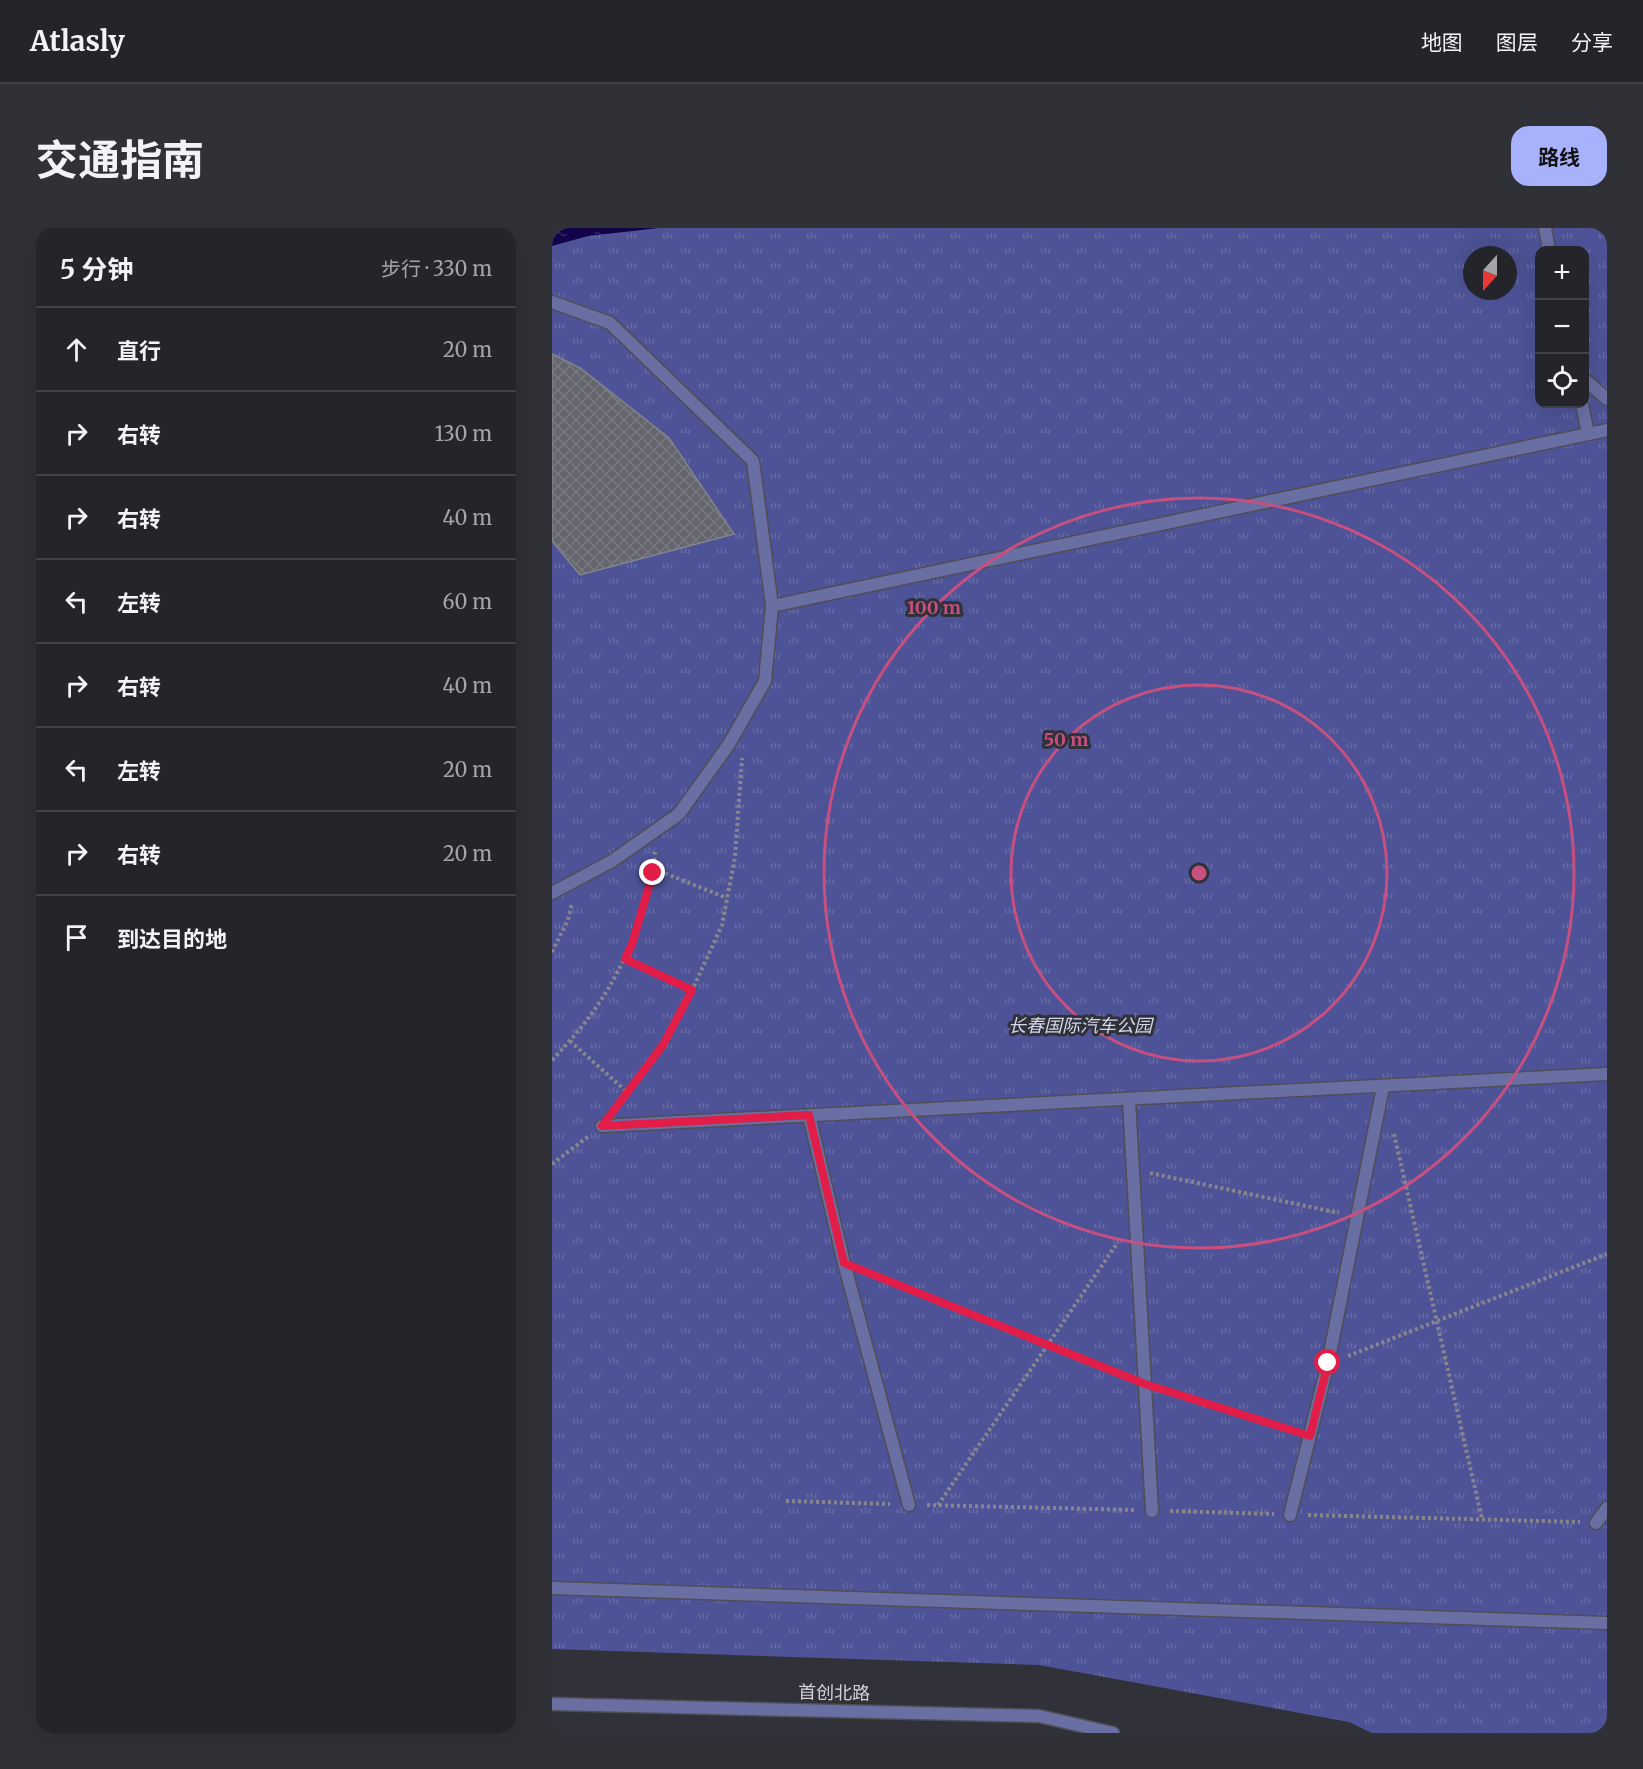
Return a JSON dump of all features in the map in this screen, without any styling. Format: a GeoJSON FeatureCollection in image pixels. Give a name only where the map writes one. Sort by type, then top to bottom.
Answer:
{"type":"FeatureCollection","features":[{"type":"Feature","properties":{"kind":"street"},"geometry":{"type":"LineString","coordinates":[[1545,228],[1548,246]]}},
{"type":"Feature","properties":{"kind":"street"},"geometry":{"type":"LineString","coordinates":[[552,302],[610,323],[753,461],[772,606],[765,681],[729,744],[679,814],[612,861],[552,893]]}},
{"type":"Feature","properties":{"kind":"street"},"geometry":{"type":"LineString","coordinates":[[1589,384],[1607,399]]}},
{"type":"Feature","properties":{"kind":"street"},"geometry":{"type":"LineString","coordinates":[[1583,408],[1588,434]]}},
{"type":"Feature","properties":{"kind":"street"},"geometry":{"type":"LineString","coordinates":[[772,606],[1607,430]]}},
{"type":"Feature","properties":{"kind":"street"},"geometry":{"type":"LineString","coordinates":[[602,1126],[1607,1074]]}},
{"type":"Feature","properties":{"kind":"street"},"geometry":{"type":"LineString","coordinates":[[1290,1515],[1328,1363],[1383,1087]]}},
{"type":"Feature","properties":{"kind":"street"},"geometry":{"type":"LineString","coordinates":[[1128,1100],[1152,1511]]}},
{"type":"Feature","properties":{"kind":"street"},"geometry":{"type":"LineString","coordinates":[[809,1115],[844,1263],[909,1505]]}},
{"type":"Feature","properties":{"kind":"street"},"geometry":{"type":"LineString","coordinates":[[1596,1523],[1607,1508]]}},
{"type":"Feature","properties":{"kind":"street"},"geometry":{"type":"LineString","coordinates":[[552,1588],[1607,1623]]}},
{"type":"Feature","properties":{"kind":"street","name":"首创北路"},"geometry":{"type":"LineString","coordinates":[[552,1704],[1040,1716],[1113,1733]]}},
{"type":"Feature","properties":{"kind":"path"},"geometry":{"type":"LineString","coordinates":[[552,1164],[602,1126],[663,1045],[722,925],[735,857],[742,749]]}},
{"type":"Feature","properties":{"kind":"path"},"geometry":{"type":"LineString","coordinates":[[552,1060],[605,996],[632,944],[654,869],[656,830]]}},
{"type":"Feature","properties":{"kind":"path"},"geometry":{"type":"LineString","coordinates":[[654,869],[727,898]]}},
{"type":"Feature","properties":{"kind":"path"},"geometry":{"type":"LineString","coordinates":[[552,952],[568,920],[578,879]]}},
{"type":"Feature","properties":{"kind":"path"},"geometry":{"type":"LineString","coordinates":[[625,959],[692,990]]}},
{"type":"Feature","properties":{"kind":"path"},"geometry":{"type":"LineString","coordinates":[[570,1041],[628,1093]]}},
{"type":"Feature","properties":{"kind":"path"},"geometry":{"type":"LineString","coordinates":[[1394,1132],[1482,1520]]}},
{"type":"Feature","properties":{"kind":"path"},"geometry":{"type":"LineString","coordinates":[[1132,1170],[1358,1217]]}},
{"type":"Feature","properties":{"kind":"path"},"geometry":{"type":"LineString","coordinates":[[938,1505],[1136,1217]]}},
{"type":"Feature","properties":{"kind":"path"},"geometry":{"type":"LineString","coordinates":[[1328,1363],[1607,1254]]}},
{"type":"Feature","properties":{"kind":"path"},"geometry":{"type":"LineString","coordinates":[[844,1263],[1145,1384],[1310,1436]]}},
{"type":"Feature","properties":{"kind":"path"},"geometry":{"type":"LineString","coordinates":[[786,1501],[1596,1523]]}},
{"type":"Feature","properties":{"kind":"green space","name":"长春国际汽车公园"},"geometry":{"type":"Polygon","coordinates":[[[552,228],[1607,228],[1607,1733],[1372,1733],[1349,1722],[1039,1665],[552,1649],[552,228]]]}},
{"type":"Feature","properties":{"kind":"water"},"geometry":{"type":"Polygon","coordinates":[[[552,228],[659,228],[588,236],[552,246],[552,228]]]}},
{"type":"Feature","properties":{"kind":"building"},"geometry":{"type":"Polygon","coordinates":[[[552,354],[580,368],[669,438],[734,534],[580,575],[552,541],[552,354]]]}},
{"type":"Feature","properties":{"kind":"route"},"geometry":{"type":"LineString","coordinates":[[653,873],[632,944],[625,959],[692,990],[663,1045],[602,1126],[809,1115],[844,1263],[1145,1384],[1310,1436],[1328,1363]]}}]}
